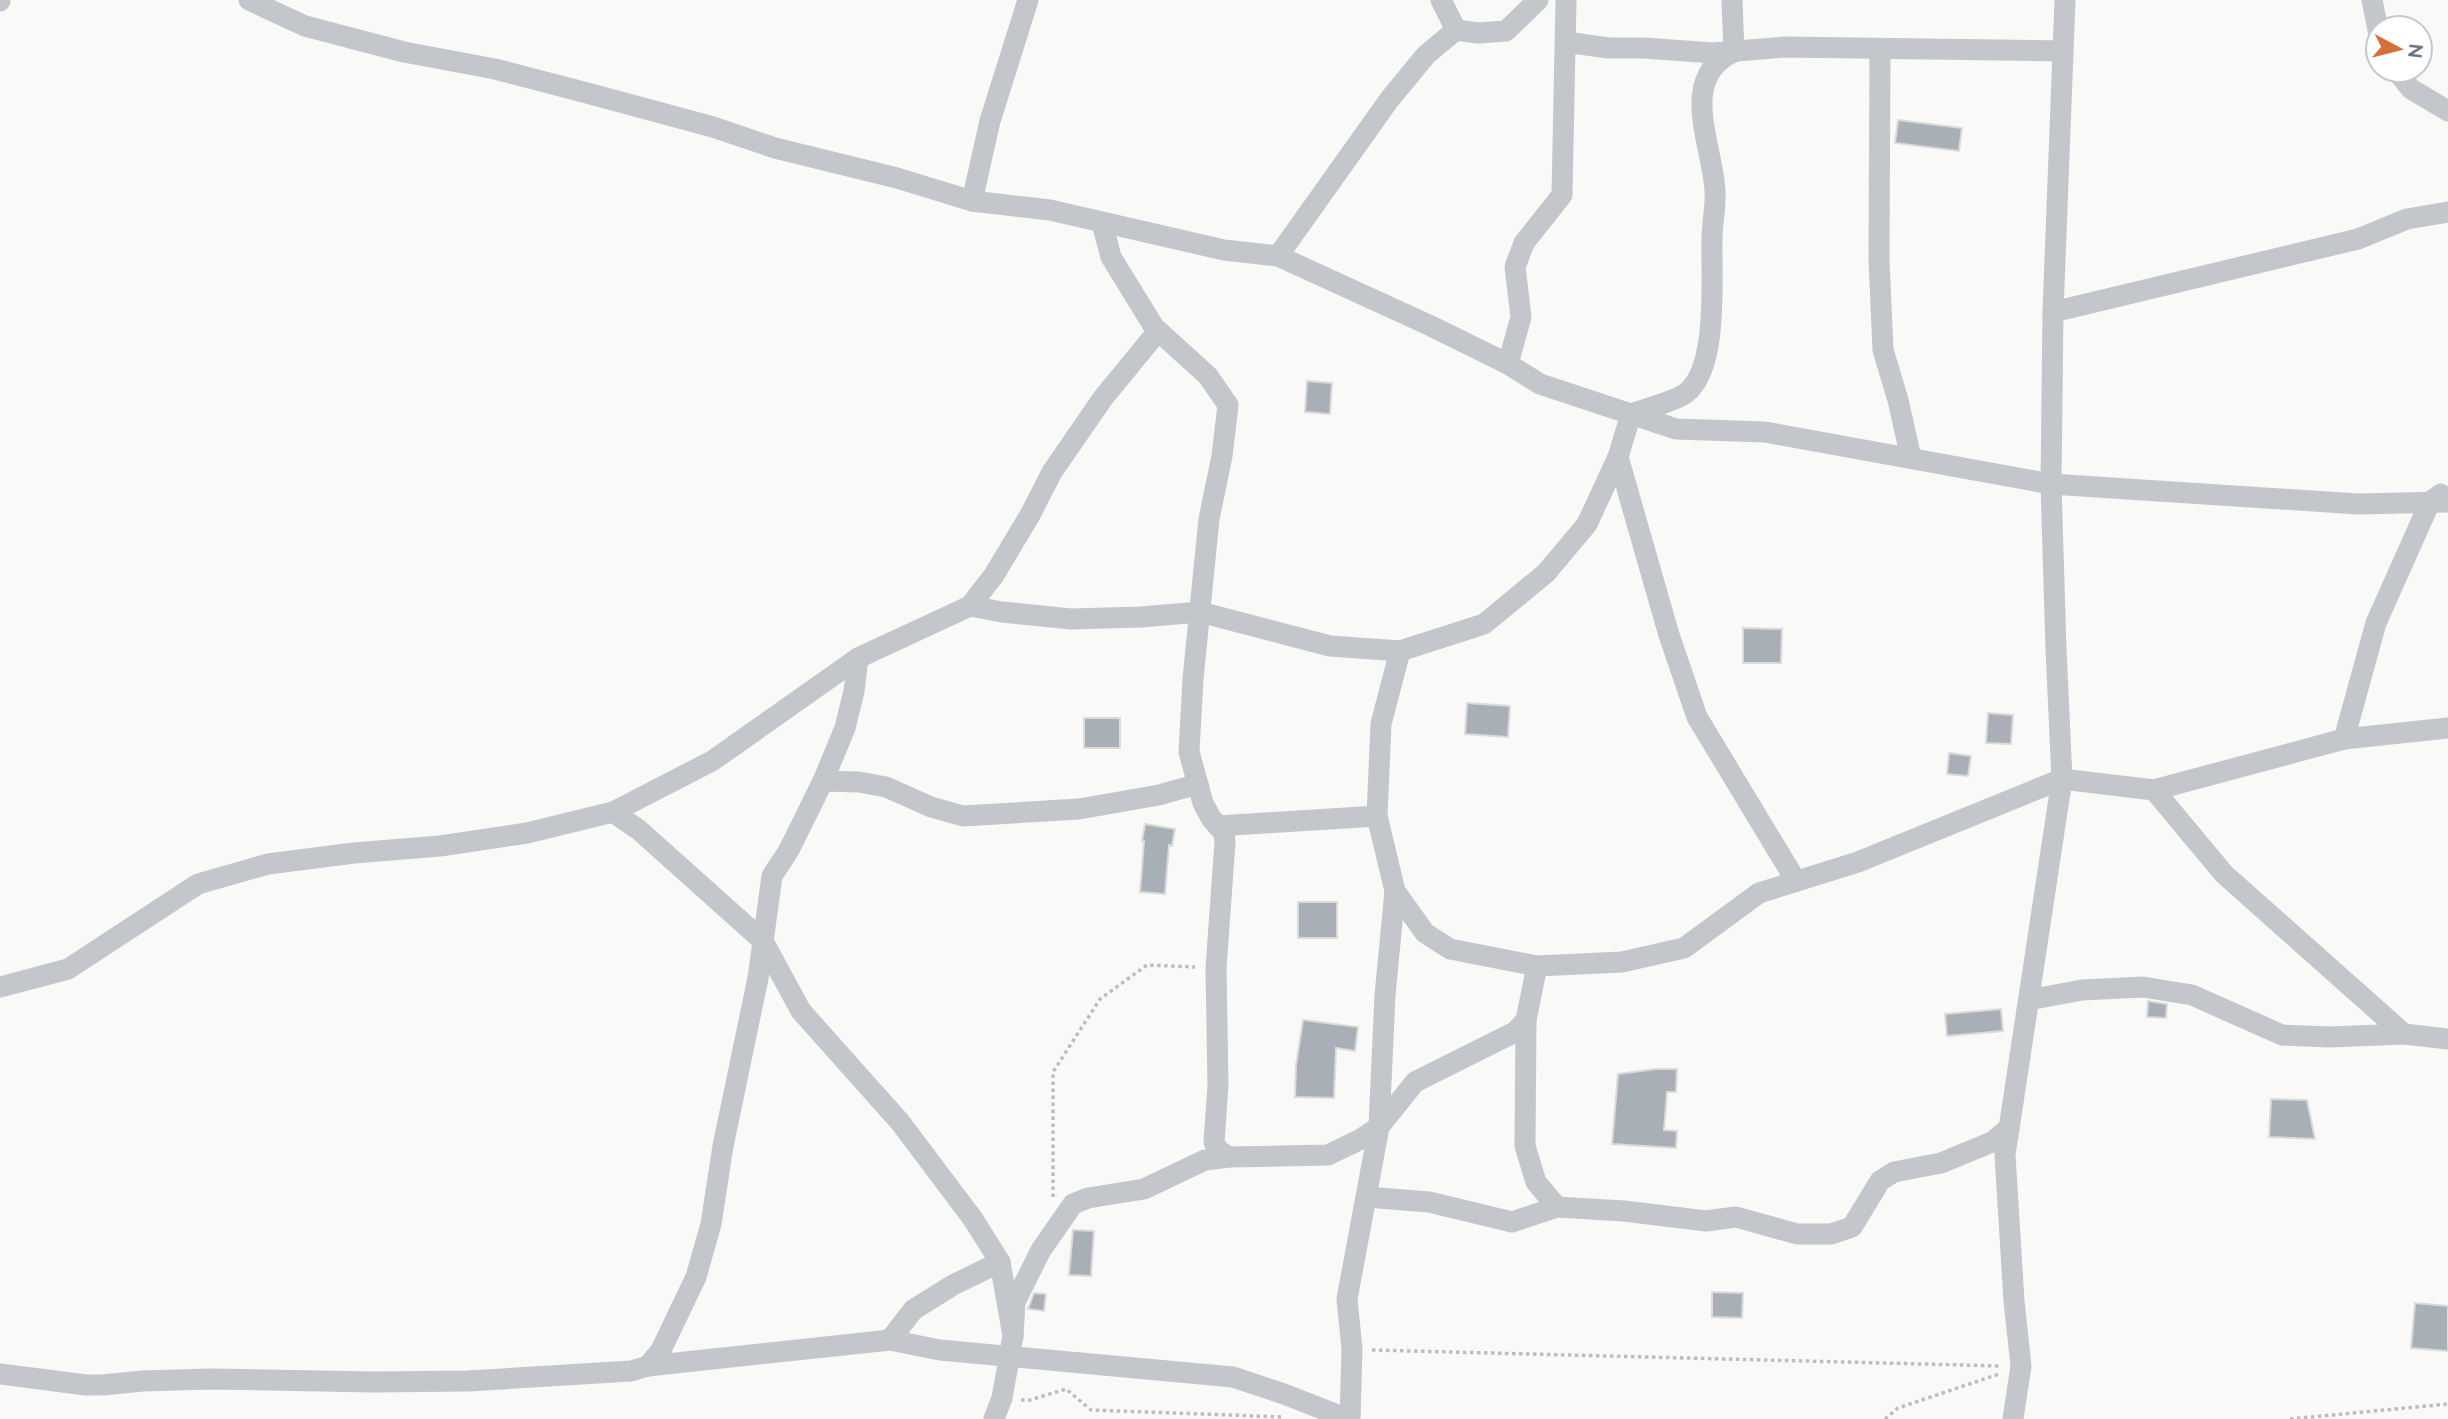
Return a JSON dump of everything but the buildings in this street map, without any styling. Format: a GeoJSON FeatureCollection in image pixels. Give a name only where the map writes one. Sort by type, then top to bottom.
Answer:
{"type":"FeatureCollection","features":[{"type":"Feature","properties":{"kind":"street"},"geometry":{"type":"LineString","coordinates":[[249,0],[305,26],[404,52],[495,69],[587,93],[713,127],[775,148],[897,178],[972,201],[1050,210],[1224,250],[1278,256],[1431,326],[1508,364],[1540,384],[1676,429],[1765,432],[2052,484],[2358,504],[2439,502]]}},
{"type":"Feature","properties":{"kind":"street"},"geometry":{"type":"LineString","coordinates":[[972,201],[990,121],[1028,0]]}},
{"type":"Feature","properties":{"kind":"street"},"geometry":{"type":"LineString","coordinates":[[1441,0],[1456,30]]}},
{"type":"Feature","properties":{"kind":"street"},"geometry":{"type":"LineString","coordinates":[[1278,256],[1389,100],[1426,55],[1456,30],[1478,33],[1506,31],[1538,0]]}},
{"type":"Feature","properties":{"kind":"street"},"geometry":{"type":"LineString","coordinates":[[1508,364],[1521,317],[1515,267],[1524,243],[1562,195],[1566,0]]}},
{"type":"Feature","properties":{"kind":"street"},"geometry":{"type":"LineString","coordinates":[[1732,0],[1734,52]]}},
{"type":"Feature","properties":{"kind":"street"},"geometry":{"type":"LineString","coordinates":[[2013,1419],[2021,1366],[2014,1301],[2006,1155],[2062,779],[2052,484],[2053,312],[2065,0]]}},
{"type":"Feature","properties":{"kind":"street"},"geometry":{"type":"LineString","coordinates":[[1566,42],[1608,48],[1713,53],[1785,47],[2063,51]]}},
{"type":"Feature","properties":{"kind":"street"},"geometry":{"type":"LineString","coordinates":[[1880,49],[1879,260],[1883,350],[1911,458]]}},
{"type":"Feature","properties":{"kind":"street"},"geometry":{"type":"LineString","coordinates":[[1631,414],[1686,393],[1699,378],[1709,340],[1713,298],[1712,238],[1715,191],[1702,95],[1710,70],[1722,57],[1734,52]]}},
{"type":"Feature","properties":{"kind":"street"},"geometry":{"type":"LineString","coordinates":[[2407,84],[2448,111]]}},
{"type":"Feature","properties":{"kind":"street"},"geometry":{"type":"LineString","coordinates":[[2053,312],[2358,239],[2407,219],[2448,212]]}},
{"type":"Feature","properties":{"kind":"street"},"geometry":{"type":"LineString","coordinates":[[1102,223],[1111,257],[1158,331],[1208,376],[1228,405],[1222,456],[1209,519],[1189,752],[1203,803],[1224,833],[1225,842],[1216,968],[1218,1085],[1214,1142],[1218,1150],[1229,1157]]}},
{"type":"Feature","properties":{"kind":"street"},"geometry":{"type":"LineString","coordinates":[[0,987],[68,969],[198,884],[268,864],[440,846],[527,833],[613,812],[712,761],[858,658],[970,606],[993,575],[1030,515],[1052,472],[1102,398],[1158,331]]}},
{"type":"Feature","properties":{"kind":"street"},"geometry":{"type":"LineString","coordinates":[[970,606],[1071,619],[1200,612],[1330,646],[1400,651],[1484,624],[1546,573],[1587,524],[1618,457],[1631,414]]}},
{"type":"Feature","properties":{"kind":"street"},"geometry":{"type":"LineString","coordinates":[[1618,457],[1669,635],[1697,717],[1796,881]]}},
{"type":"Feature","properties":{"kind":"street"},"geometry":{"type":"LineString","coordinates":[[2344,738],[2376,623],[2448,489]]}},
{"type":"Feature","properties":{"kind":"street"},"geometry":{"type":"LineString","coordinates":[[0,1374],[86,1385],[212,1380],[468,1381],[631,1371],[648,1366],[890,1340],[940,1350],[1011,1346],[1233,1377],[1349,1419],[1352,1349],[1347,1299],[1379,1127],[1385,995],[1395,891],[1377,816],[1381,724],[1400,651]]}},
{"type":"Feature","properties":{"kind":"street"},"geometry":{"type":"LineString","coordinates":[[648,1366],[661,1350],[696,1277],[711,1224],[723,1146],[758,978],[772,876],[789,850],[845,729],[855,691],[858,658]]}},
{"type":"Feature","properties":{"kind":"street"},"geometry":{"type":"LineString","coordinates":[[1395,891],[1424,933],[1450,948],[1537,967],[1622,962],[1684,948],[1759,893],[1858,862],[2062,779],[2154,790],[2344,738],[2448,728]]}},
{"type":"Feature","properties":{"kind":"street"},"geometry":{"type":"LineString","coordinates":[[823,781],[859,782],[886,787],[931,807],[963,816],[1079,809],[1159,795],[1198,784]]}},
{"type":"Feature","properties":{"kind":"street"},"geometry":{"type":"LineString","coordinates":[[2154,790],[2224,874],[2404,1034]]}},
{"type":"Feature","properties":{"kind":"street"},"geometry":{"type":"LineString","coordinates":[[613,812],[639,830],[764,941],[801,1011],[900,1122],[973,1219],[1000,1262],[1011,1346]]}},
{"type":"Feature","properties":{"kind":"street"},"geometry":{"type":"LineString","coordinates":[[1218,826],[1377,816]]}},
{"type":"Feature","properties":{"kind":"street"},"geometry":{"type":"LineString","coordinates":[[1537,967],[1526,1020],[1525,1146],[1536,1182],[1557,1207]]}},
{"type":"Feature","properties":{"kind":"street"},"geometry":{"type":"LineString","coordinates":[[2029,1000],[2082,990],[2143,987],[2192,995],[2282,1035],[2330,1037],[2404,1034],[2448,1039]]}},
{"type":"Feature","properties":{"kind":"street"},"geometry":{"type":"LineString","coordinates":[[994,1419],[1002,1398],[1015,1302],[1041,1250],[1073,1204],[1144,1189],[1205,1160],[1328,1155],[1379,1127],[1415,1082],[1515,1031],[1526,1020]]}},
{"type":"Feature","properties":{"kind":"street"},"geometry":{"type":"LineString","coordinates":[[1366,1197],[1429,1202],[1512,1222],[1557,1207],[1624,1211],[1706,1221],[1736,1217],[1797,1234],[1831,1234],[1852,1227],[1880,1181],[1894,1172],[1941,1163],[1993,1142],[2009,1128]]}},
{"type":"Feature","properties":{"kind":"street"},"geometry":{"type":"LineString","coordinates":[[890,1340],[913,1310],[953,1285],[1000,1262]]}},
{"type":"Feature","properties":{"kind":"path"},"geometry":{"type":"LineString","coordinates":[[1055,1227],[1051,1182],[1053,1072],[1100,999],[1147,965],[1216,968]]}},
{"type":"Feature","properties":{"kind":"path"},"geometry":{"type":"LineString","coordinates":[[1352,1349],[2021,1366]]}},
{"type":"Feature","properties":{"kind":"path"},"geometry":{"type":"LineString","coordinates":[[1885,1419],[1898,1408],[2021,1366]]}},
{"type":"Feature","properties":{"kind":"path"},"geometry":{"type":"LineString","coordinates":[[1002,1398],[1030,1401],[1066,1389],[1091,1410],[1291,1418]]}},
{"type":"Feature","properties":{"kind":"path"},"geometry":{"type":"LineString","coordinates":[[2290,1419],[2448,1404]]}}]}
